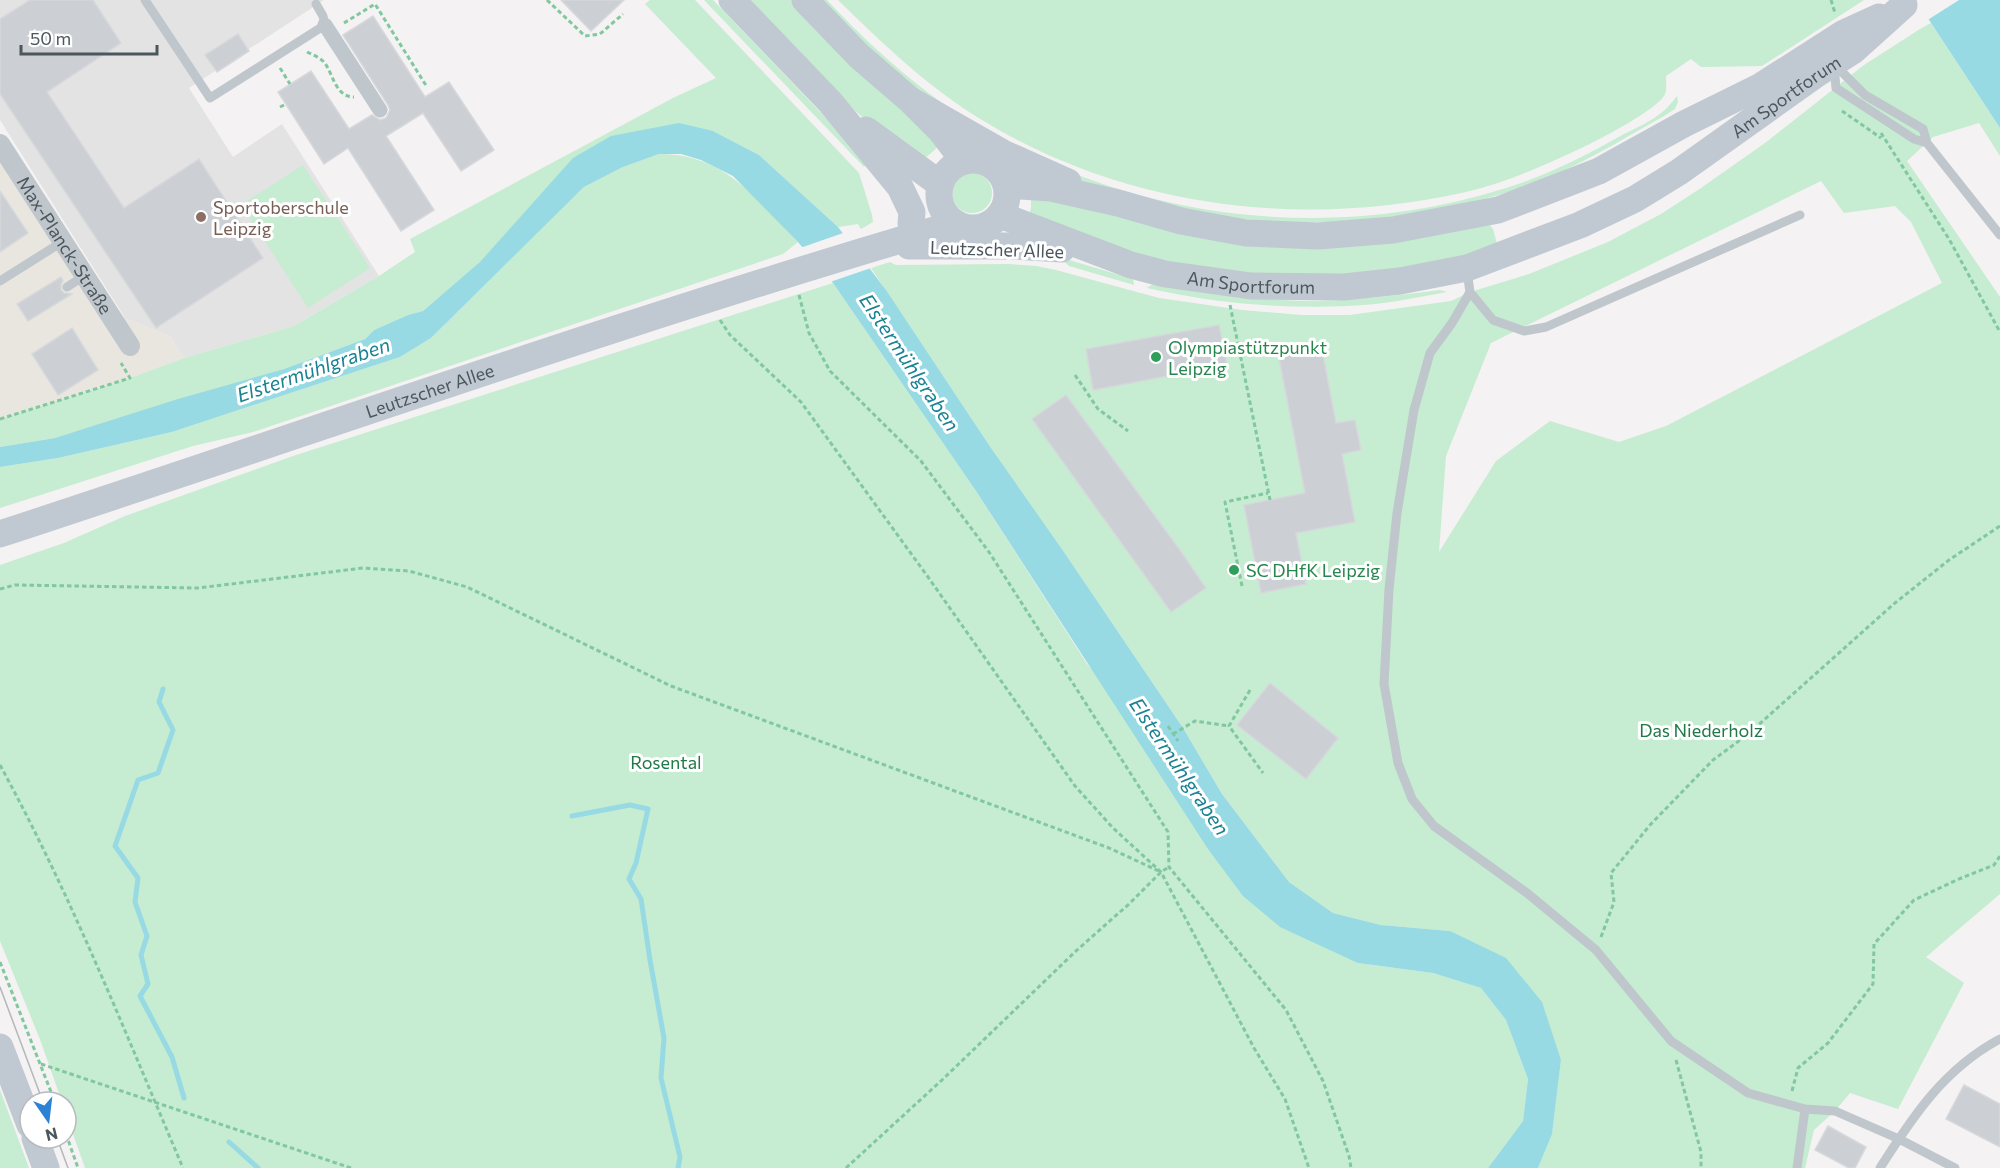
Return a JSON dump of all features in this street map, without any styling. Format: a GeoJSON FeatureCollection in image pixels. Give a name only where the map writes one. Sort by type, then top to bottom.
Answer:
{"type":"FeatureCollection","features":[{"type":"Feature","properties":{"kind":"main road"},"geometry":{"type":"LineString","coordinates":[[732,0],[830,102],[900,187],[912,212],[911,224]]}},
{"type":"Feature","properties":{"kind":"main road","name":"Am Sportforum"},"geometry":{"type":"LineString","coordinates":[[804,0],[859,56],[910,100],[941,132],[964,161]]}},
{"type":"Feature","properties":{"kind":"main road","name":"Am Sportforum"},"geometry":{"type":"LineString","coordinates":[[1000,215],[1131,265],[1165,274],[1226,283],[1260,287],[1344,287],[1400,281],[1468,280],[1510,253],[1580,225],[1635,199],[1761,86],[1908,2]]}},
{"type":"Feature","properties":{"kind":"main road","name":"Am Sportforum"},"geometry":{"type":"LineString","coordinates":[[910,100],[1003,153],[1118,203]]}},
{"type":"Feature","properties":{"kind":"main road"},"geometry":{"type":"LineString","coordinates":[[830,102],[945,204],[975,229],[984,227],[1000,215],[1006,206],[1007,185],[995,167],[975,159],[964,161],[949,169],[945,204]]}},
{"type":"Feature","properties":{"kind":"main road","name":"Am Sportforum"},"geometry":{"type":"LineString","coordinates":[[1007,185],[1051,188],[1118,203],[1181,222],[1246,232],[1318,236],[1393,230],[1498,210],[1599,171],[1684,124],[1713,129]]}},
{"type":"Feature","properties":{"kind":"main road","name":"Leutzscher Allee"},"geometry":{"type":"LineString","coordinates":[[0,534],[862,250],[945,204]]}},
{"type":"Feature","properties":{"kind":"main road","name":"Leutzscher Allee"},"geometry":{"type":"LineString","coordinates":[[862,250],[945,204]]}},
{"type":"Feature","properties":{"kind":"main road"},"geometry":{"type":"LineString","coordinates":[[1498,210],[1510,253]]}},
{"type":"Feature","properties":{"kind":"main road","name":"Leutzscher Allee"},"geometry":{"type":"LineString","coordinates":[[862,250],[909,246],[1044,247],[1064,249],[1131,265]]}},
{"type":"Feature","properties":{"kind":"main road"},"geometry":{"type":"LineString","coordinates":[[0,1047],[18,1094]]}},
{"type":"Feature","properties":{"kind":"main road"},"geometry":{"type":"LineString","coordinates":[[39,1150],[46,1168]]}},
{"type":"Feature","properties":{"kind":"street"},"geometry":{"type":"LineString","coordinates":[[327,29],[380,110]]}},
{"type":"Feature","properties":{"kind":"street","name":"Max-Planck-Straße"},"geometry":{"type":"LineString","coordinates":[[0,144],[130,346]]}},
{"type":"Feature","properties":{"kind":"lane"},"geometry":{"type":"LineString","coordinates":[[145,0],[210,98],[327,29],[316,4]]}},
{"type":"Feature","properties":{"kind":"lane"},"geometry":{"type":"LineString","coordinates":[[1838,44],[1836,88],[1914,139],[1927,143]]}},
{"type":"Feature","properties":{"kind":"lane"},"geometry":{"type":"LineString","coordinates":[[1838,44],[1865,95],[1923,129],[1927,143],[2000,235]]}},
{"type":"Feature","properties":{"kind":"lane"},"geometry":{"type":"LineString","coordinates":[[1468,280],[1493,320],[1524,331],[1546,327],[1800,215]]}},
{"type":"Feature","properties":{"kind":"lane"},"geometry":{"type":"LineString","coordinates":[[0,281],[62,242]]}},
{"type":"Feature","properties":{"kind":"lane"},"geometry":{"type":"LineString","coordinates":[[67,287],[84,276]]}},
{"type":"Feature","properties":{"kind":"lane"},"geometry":{"type":"LineString","coordinates":[[1468,280],[1452,324],[1430,353],[1414,410],[1397,513],[1383,684],[1398,763],[1412,799],[1434,826],[1527,893],[1596,950],[1671,1041],[1748,1093],[1805,1109],[1835,1111],[1899,1139],[1955,1168]]}},
{"type":"Feature","properties":{"kind":"lane"},"geometry":{"type":"LineString","coordinates":[[1880,1168],[1925,1102],[1954,1070],[2000,1039]]}},
{"type":"Feature","properties":{"kind":"lane"},"geometry":{"type":"LineString","coordinates":[[1797,1168],[1805,1109]]}},
{"type":"Feature","properties":{"kind":"path"},"geometry":{"type":"LineString","coordinates":[[548,0],[585,36],[600,34],[623,14]]}},
{"type":"Feature","properties":{"kind":"path"},"geometry":{"type":"LineString","coordinates":[[327,29],[375,4],[427,87]]}},
{"type":"Feature","properties":{"kind":"path"},"geometry":{"type":"LineString","coordinates":[[304,51],[317,56],[324,62],[336,85],[349,97],[370,95]]}},
{"type":"Feature","properties":{"kind":"path"},"geometry":{"type":"LineString","coordinates":[[279,66],[290,84]]}},
{"type":"Feature","properties":{"kind":"path"},"geometry":{"type":"LineString","coordinates":[[280,108],[286,104]]}},
{"type":"Feature","properties":{"kind":"path"},"geometry":{"type":"LineString","coordinates":[[1883,139],[1949,239],[2000,332]]}},
{"type":"Feature","properties":{"kind":"path"},"geometry":{"type":"LineString","coordinates":[[803,270],[802,304],[809,333],[830,371],[921,461],[989,552],[1168,832],[1169,867],[1286,1010],[1323,1081],[1351,1168]]}},
{"type":"Feature","properties":{"kind":"path"},"geometry":{"type":"LineString","coordinates":[[1226,283],[1270,500]]}},
{"type":"Feature","properties":{"kind":"path"},"geometry":{"type":"LineString","coordinates":[[708,300],[730,335],[801,402],[1075,786],[1113,828],[1161,872],[1254,1048],[1285,1099],[1308,1168]]}},
{"type":"Feature","properties":{"kind":"path"},"geometry":{"type":"LineString","coordinates":[[0,419],[130,378],[116,353],[130,346]]}},
{"type":"Feature","properties":{"kind":"path"},"geometry":{"type":"LineString","coordinates":[[1075,375],[1098,409],[1128,431]]}},
{"type":"Feature","properties":{"kind":"path"},"geometry":{"type":"LineString","coordinates":[[1242,586],[1225,502],[1268,493]]}},
{"type":"Feature","properties":{"kind":"path"},"geometry":{"type":"LineString","coordinates":[[1596,950],[1614,902],[1611,873],[1650,825],[1713,760],[1747,735],[1895,603],[1949,561],[2000,526]]}},
{"type":"Feature","properties":{"kind":"path"},"geometry":{"type":"LineString","coordinates":[[0,589],[15,585],[198,588],[363,568],[409,571],[467,586],[671,686],[1109,848],[1161,872]]}},
{"type":"Feature","properties":{"kind":"path"},"geometry":{"type":"LineString","coordinates":[[1230,726],[1250,690]]}},
{"type":"Feature","properties":{"kind":"path"},"geometry":{"type":"LineString","coordinates":[[1173,734],[1195,721],[1230,726],[1263,773]]}},
{"type":"Feature","properties":{"kind":"path"},"geometry":{"type":"LineString","coordinates":[[1168,726],[1178,741]]}},
{"type":"Feature","properties":{"kind":"path"},"geometry":{"type":"LineString","coordinates":[[0,765],[35,828],[75,912],[183,1168]]}},
{"type":"Feature","properties":{"kind":"path"},"geometry":{"type":"LineString","coordinates":[[1805,1109],[1792,1093],[1798,1068],[1828,1043],[1873,984],[1874,944],[1914,900],[1994,865],[2000,856]]}},
{"type":"Feature","properties":{"kind":"path"},"geometry":{"type":"LineString","coordinates":[[846,1168],[1169,867]]}},
{"type":"Feature","properties":{"kind":"path"},"geometry":{"type":"LineString","coordinates":[[0,962],[51,1090]]}},
{"type":"Feature","properties":{"kind":"path"},"geometry":{"type":"LineString","coordinates":[[1671,1041],[1701,1152],[1701,1168]]}},
{"type":"Feature","properties":{"kind":"path"},"geometry":{"type":"LineString","coordinates":[[41,1064],[351,1168]]}},
{"type":"Feature","properties":{"kind":"path"},"geometry":{"type":"LineString","coordinates":[[72,1150],[78,1168]]}},
{"type":"Feature","properties":{"kind":"shaded area","name":"Sportoberschule Leipzig"},"geometry":{"type":"Polygon","coordinates":[[[0,0],[324,0],[189,88],[233,157],[282,124],[379,276],[294,326],[184,358],[170,336],[125,318],[0,120],[0,0]]]}},
{"type":"Feature","properties":{"kind":"shaded area"},"geometry":{"type":"Polygon","coordinates":[[[0,144],[84,276],[125,318],[170,336],[184,358],[130,378],[0,419],[0,144]]]}},
{"type":"Feature","properties":{"kind":"green space"},"geometry":{"type":"Polygon","coordinates":[[[650,0],[695,0],[859,173],[873,222],[861,229],[858,224],[838,227],[759,155],[713,131],[573,159],[481,262],[423,311],[374,330],[365,339],[284,369],[55,438],[0,447],[0,419],[130,378],[184,358],[294,326],[415,252],[410,239],[673,98],[716,78],[645,4],[650,0]]]}},
{"type":"Feature","properties":{"kind":"green space"},"geometry":{"type":"Polygon","coordinates":[[[704,0],[713,0],[869,163],[864,167],[704,0]]]}},
{"type":"Feature","properties":{"kind":"green space"},"geometry":{"type":"Polygon","coordinates":[[[742,0],[793,0],[941,144],[921,162],[896,144],[827,86],[742,0]]]}},
{"type":"Feature","properties":{"kind":"green space"},"geometry":{"type":"Polygon","coordinates":[[[821,0],[827,0],[880,52],[938,100],[979,127],[1039,159],[1103,184],[1168,202],[1235,213],[1302,218],[1370,215],[1437,206],[1503,189],[1550,172],[1648,122],[1665,110],[1677,96],[1678,102],[1675,109],[1664,116],[1562,171],[1526,186],[1458,206],[1387,218],[1316,222],[1244,219],[1172,209],[1103,190],[1037,164],[974,129],[933,101],[856,36],[821,0]]]}},
{"type":"Feature","properties":{"kind":"green space"},"geometry":{"type":"Polygon","coordinates":[[[838,0],[1864,0],[1762,66],[1701,67],[1691,59],[1666,76],[1665,94],[1651,109],[1610,134],[1522,174],[1466,192],[1404,203],[1341,209],[1279,209],[1217,203],[1155,191],[1095,174],[1037,150],[982,120],[943,94],[889,49],[838,0]]]}},
{"type":"Feature","properties":{"kind":"green space","name":"Das Niederholz"},"geometry":{"type":"Polygon","coordinates":[[[1931,23],[2000,128],[2000,156],[1979,123],[1933,137],[1907,161],[2000,297],[2000,894],[1926,957],[1964,983],[1898,1109],[1850,1093],[1835,1111],[1814,1130],[1805,1168],[1538,1168],[1552,1133],[1561,1060],[1450,931],[1381,925],[1333,913],[1289,882],[1222,794],[1183,728],[871,268],[890,262],[896,265],[1009,264],[1036,266],[1159,298],[1242,310],[1301,315],[1350,315],[1451,301],[1470,292],[1529,274],[1608,242],[1661,214],[1765,143],[1864,65],[1931,23]],[[1821,181],[1491,343],[1446,456],[1439,552],[1496,461],[1550,421],[1619,442],[1666,426],[1942,283],[1911,222],[1895,206],[1844,213],[1821,181]]]}},
{"type":"Feature","properties":{"kind":"green space"},"geometry":{"type":"Polygon","coordinates":[[[659,154],[682,156],[721,170],[753,195],[798,242],[783,254],[253,432],[193,446],[0,508],[0,467],[58,458],[172,432],[400,357],[431,338],[584,187],[623,167],[659,154]]]}},
{"type":"Feature","properties":{"kind":"green space"},"geometry":{"type":"Polygon","coordinates":[[[303,165],[370,268],[308,308],[241,205],[303,165]]]}},
{"type":"Feature","properties":{"kind":"green space"},"geometry":{"type":"Polygon","coordinates":[[[972,173],[986,179],[992,193],[986,207],[972,213],[958,207],[952,193],[958,179],[972,173]]]}},
{"type":"Feature","properties":{"kind":"green space"},"geometry":{"type":"Polygon","coordinates":[[[1031,193],[1164,227],[1488,223],[1493,229],[1497,244],[1491,256],[1308,281],[1156,262],[1027,221],[1031,208],[1031,193]]]}},
{"type":"Feature","properties":{"kind":"green space"},"geometry":{"type":"Polygon","coordinates":[[[1059,257],[1133,279],[1134,285],[1069,266],[1059,257]]]}},
{"type":"Feature","properties":{"kind":"green space","name":"Rosental"},"geometry":{"type":"Polygon","coordinates":[[[833,283],[976,491],[1087,664],[1358,963],[1433,973],[1481,988],[1506,1020],[1528,1079],[1523,1121],[1488,1168],[85,1168],[78,1148],[78,1090],[58,1090],[0,941],[0,565],[64,543],[125,516],[293,456],[833,283]]]}},
{"type":"Feature","properties":{"kind":"green space"},"geometry":{"type":"Polygon","coordinates":[[[1153,284],[1247,297],[1303,301],[1372,298],[1440,290],[1447,292],[1373,304],[1297,307],[1221,301],[1147,288],[1153,284]]]}},
{"type":"Feature","properties":{"kind":"green space"},"geometry":{"type":"Polygon","coordinates":[[[0,1090],[18,1138],[18,1150],[22,1150],[29,1168],[0,1168],[0,1090]]]}},
{"type":"Feature","properties":{"kind":"water"},"geometry":{"type":"Polygon","coordinates":[[[1916,0],[2000,0],[2000,128],[1916,0]]]}},
{"type":"Feature","properties":{"kind":"water","name":"Elstermühlgraben"},"geometry":{"type":"Polygon","coordinates":[[[679,123],[713,131],[759,155],[838,227],[886,290],[989,445],[1064,552],[1183,728],[1222,794],[1289,882],[1333,913],[1381,925],[1450,931],[1506,958],[1542,1002],[1561,1060],[1552,1134],[1538,1168],[1488,1168],[1523,1121],[1528,1079],[1506,1020],[1481,988],[1433,973],[1358,963],[1280,927],[1243,896],[1208,849],[976,491],[833,283],[798,242],[733,176],[701,160],[681,154],[659,154],[623,167],[584,187],[431,338],[400,357],[172,432],[58,458],[0,467],[0,447],[55,438],[178,399],[284,369],[365,339],[374,330],[423,311],[480,262],[573,158],[611,136],[679,123]]]}},
{"type":"Feature","properties":{"kind":"pier"},"geometry":{"type":"Polygon","coordinates":[[[1913,0],[1959,0],[1926,21],[1913,0]]]}},
{"type":"Feature","properties":{"kind":"pier"},"geometry":{"type":"Polygon","coordinates":[[[846,232],[874,267],[830,282],[800,248],[846,232]]]}},
{"type":"Feature","properties":{"kind":"building"},"geometry":{"type":"Polygon","coordinates":[[[30,0],[93,0],[121,43],[47,92],[124,208],[199,159],[263,258],[156,328],[0,94],[0,19],[30,0]]]}},
{"type":"Feature","properties":{"kind":"building"},"geometry":{"type":"Polygon","coordinates":[[[561,0],[624,0],[591,31],[561,0]]]}},
{"type":"Feature","properties":{"kind":"building"},"geometry":{"type":"Polygon","coordinates":[[[373,16],[425,97],[449,82],[494,150],[461,171],[423,113],[386,136],[434,210],[401,231],[348,148],[324,164],[278,92],[311,71],[349,129],[372,115],[380,120],[386,118],[390,110],[388,105],[343,35],[373,16]]]}},
{"type":"Feature","properties":{"kind":"building"},"geometry":{"type":"Polygon","coordinates":[[[238,34],[249,51],[217,72],[205,55],[238,34]]]}},
{"type":"Feature","properties":{"kind":"building"},"geometry":{"type":"Polygon","coordinates":[[[0,191],[28,233],[0,252],[0,191]]]}},
{"type":"Feature","properties":{"kind":"building"},"geometry":{"type":"Polygon","coordinates":[[[61,277],[63,281],[61,290],[72,294],[28,321],[17,304],[61,277]]]}},
{"type":"Feature","properties":{"kind":"building","name":"Olympiastützpunkt Leipzig"},"geometry":{"type":"Polygon","coordinates":[[[1219,325],[1227,365],[1093,390],[1086,349],[1219,325]]]}},
{"type":"Feature","properties":{"kind":"building"},"geometry":{"type":"Polygon","coordinates":[[[72,328],[98,370],[58,395],[32,354],[72,328]]]}},
{"type":"Feature","properties":{"kind":"building"},"geometry":{"type":"Polygon","coordinates":[[[1321,344],[1336,423],[1355,420],[1361,450],[1342,454],[1355,522],[1296,533],[1306,584],[1261,593],[1244,505],[1305,493],[1278,353],[1321,344]]]}},
{"type":"Feature","properties":{"kind":"building"},"geometry":{"type":"Polygon","coordinates":[[[1066,395],[1206,588],[1171,612],[1032,419],[1066,395]]]}},
{"type":"Feature","properties":{"kind":"building"},"geometry":{"type":"Polygon","coordinates":[[[1270,683],[1338,738],[1306,779],[1237,725],[1270,683]]]}},
{"type":"Feature","properties":{"kind":"building"},"geometry":{"type":"Polygon","coordinates":[[[1964,1085],[2000,1104],[2000,1147],[1946,1119],[1964,1085]]]}},
{"type":"Feature","properties":{"kind":"building"},"geometry":{"type":"Polygon","coordinates":[[[1828,1126],[1866,1147],[1855,1168],[1849,1168],[1815,1150],[1828,1126]]]}},
{"type":"Feature","properties":{"kind":"waterway"},"geometry":{"type":"LineString","coordinates":[[163,689],[159,702],[173,730],[158,773],[138,780],[115,846],[138,878],[135,902],[147,936],[141,955],[148,984],[140,996],[172,1057],[184,1098]]}},
{"type":"Feature","properties":{"kind":"waterway"},"geometry":{"type":"LineString","coordinates":[[572,816],[630,805],[648,809],[636,863],[629,879],[641,899],[664,1038],[661,1078],[680,1157],[678,1168]]}},
{"type":"Feature","properties":{"kind":"waterway"},"geometry":{"type":"LineString","coordinates":[[229,1142],[258,1168]]}},
{"type":"Feature","properties":{"kind":"tram line"},"geometry":{"type":"LineString","coordinates":[[0,987],[39,1090]]}},
{"type":"Feature","properties":{"kind":"tram line"},"geometry":{"type":"LineString","coordinates":[[61,1150],[68,1168]]}},
{"type":"Feature","properties":{"kind":"place","name":"Sportoberschule Leipzig"},"geometry":{"type":"Point","coordinates":[201,217]}},
{"type":"Feature","properties":{"kind":"place","name":"Olympiastützpunkt Leipzig"},"geometry":{"type":"Point","coordinates":[1156,357]}},
{"type":"Feature","properties":{"kind":"place","name":"SC DHfK Leipzig"},"geometry":{"type":"Point","coordinates":[1234,570]}}]}
